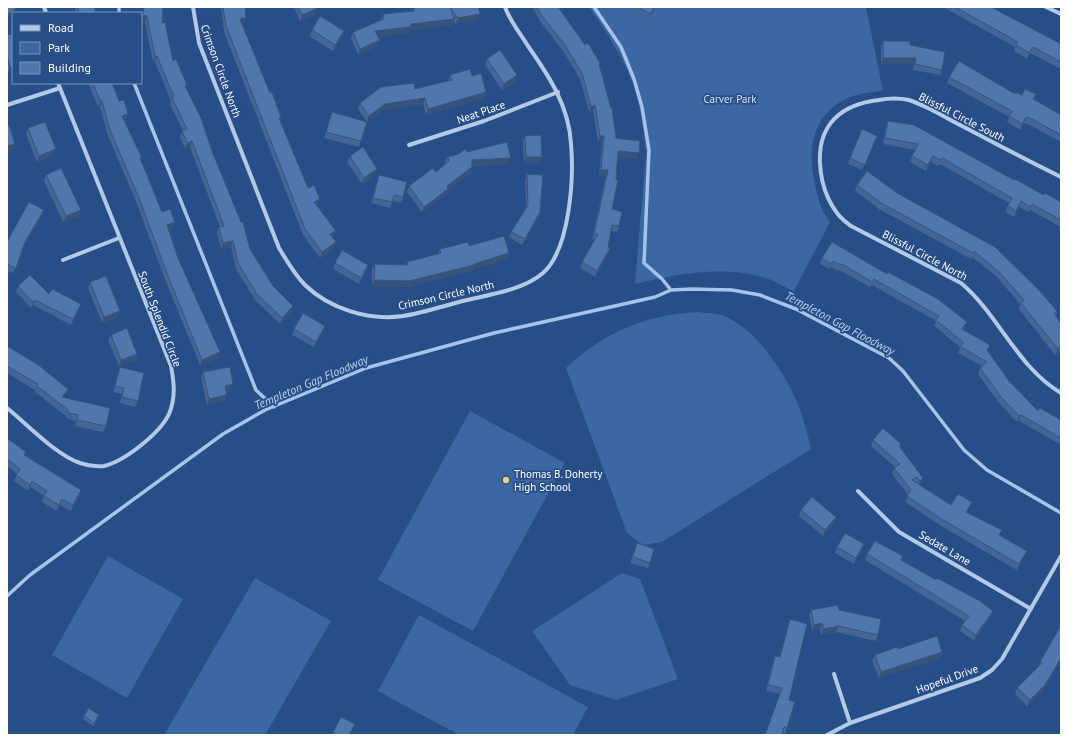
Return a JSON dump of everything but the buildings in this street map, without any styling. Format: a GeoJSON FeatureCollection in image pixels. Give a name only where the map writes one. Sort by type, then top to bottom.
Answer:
{"type":"FeatureCollection","features":[{"type":"Feature","properties":{"kind":"street","name":"Crimson Circle North"},"geometry":{"type":"LineString","coordinates":[[192,7],[199,43],[279,248],[291,268],[306,285],[323,298],[342,308],[361,314],[383,317],[403,316],[507,290],[529,282],[544,273],[562,244],[566,227],[572,163],[571,142],[565,112],[558,92],[512,22],[505,7]]}},
{"type":"Feature","properties":{"kind":"street"},"geometry":{"type":"LineString","coordinates":[[1046,7],[1061,14]]}},
{"type":"Feature","properties":{"kind":"street"},"geometry":{"type":"LineString","coordinates":[[7,105],[59,85]]}},
{"type":"Feature","properties":{"kind":"street","name":"South Splendid Circle"},"geometry":{"type":"LineString","coordinates":[[7,408],[65,456],[79,463],[102,466],[112,463],[141,444],[160,427],[169,414],[173,400],[174,384],[170,366],[59,85]]}},
{"type":"Feature","properties":{"kind":"street","name":"Neat Place"},"geometry":{"type":"LineString","coordinates":[[409,144],[484,121],[558,92]]}},
{"type":"Feature","properties":{"kind":"street","name":"Blissful Circle South"},"geometry":{"type":"LineString","coordinates":[[821,144],[830,123],[844,110],[869,101],[898,99],[925,107],[1061,177]]}},
{"type":"Feature","properties":{"kind":"street","name":"Blissful Circle North"},"geometry":{"type":"LineString","coordinates":[[821,144],[819,157],[822,178],[828,197],[839,217],[851,226],[961,283],[976,296],[1034,373],[1061,393]]}},
{"type":"Feature","properties":{"kind":"street"},"geometry":{"type":"LineString","coordinates":[[63,260],[119,238]]}},
{"type":"Feature","properties":{"kind":"street","name":"Sedate Lane"},"geometry":{"type":"LineString","coordinates":[[858,491],[899,532],[1031,609]]}},
{"type":"Feature","properties":{"kind":"street","name":"Hopeful Drive"},"geometry":{"type":"LineString","coordinates":[[827,735],[850,723],[980,678],[992,670],[1002,660],[1061,556]]}},
{"type":"Feature","properties":{"kind":"street"},"geometry":{"type":"LineString","coordinates":[[834,674],[850,723]]}},
{"type":"Feature","properties":{"kind":"green space","name":"Carver Park"},"geometry":{"type":"Polygon","coordinates":[[[589,7],[866,7],[883,91],[856,95],[840,102],[822,119],[817,130],[813,141],[812,166],[819,202],[830,222],[794,291],[766,278],[733,272],[700,272],[635,284],[646,154],[641,117],[635,89],[628,71],[613,43],[589,7]]]}},
{"type":"Feature","properties":{"kind":"green space"},"geometry":{"type":"Polygon","coordinates":[[[697,312],[724,316],[736,322],[759,342],[779,368],[794,395],[803,418],[811,449],[662,542],[643,545],[627,533],[566,368],[595,344],[626,328],[660,317],[697,312]]]}},
{"type":"Feature","properties":{"kind":"green space"},"geometry":{"type":"Polygon","coordinates":[[[470,411],[565,463],[473,631],[378,580],[470,411]]]}},
{"type":"Feature","properties":{"kind":"green space"},"geometry":{"type":"Polygon","coordinates":[[[108,556],[183,599],[127,698],[52,655],[108,556]]]}},
{"type":"Feature","properties":{"kind":"green space"},"geometry":{"type":"Polygon","coordinates":[[[622,573],[640,579],[678,679],[616,700],[570,685],[532,631],[622,573]]]}},
{"type":"Feature","properties":{"kind":"green space"},"geometry":{"type":"Polygon","coordinates":[[[255,578],[331,621],[265,735],[164,735],[255,578]]]}},
{"type":"Feature","properties":{"kind":"green space"},"geometry":{"type":"Polygon","coordinates":[[[419,615],[588,707],[573,735],[459,735],[378,691],[419,615]]]}},
{"type":"Feature","properties":{"kind":"waterway"},"geometry":{"type":"LineString","coordinates":[[119,7],[119,12]]}},
{"type":"Feature","properties":{"kind":"waterway","name":"Templeton Gap Floodway"},"geometry":{"type":"LineString","coordinates":[[594,7],[621,47],[634,79],[642,107],[649,150],[644,263],[662,279],[671,290]]}},
{"type":"Feature","properties":{"kind":"waterway"},"geometry":{"type":"LineString","coordinates":[[134,84],[256,390],[274,407]]}},
{"type":"Feature","properties":{"kind":"waterway","name":"Templeton Gap Floodway"},"geometry":{"type":"LineString","coordinates":[[7,596],[30,575],[223,434],[265,410],[366,368],[494,333],[655,297],[671,290],[732,290],[760,295],[796,309],[889,358],[903,371],[964,450],[987,470],[1061,513]]}},
{"type":"Feature","properties":{"kind":"place","name":"Thomas B. Doherty High School"},"geometry":{"type":"Point","coordinates":[506,480]}}]}
